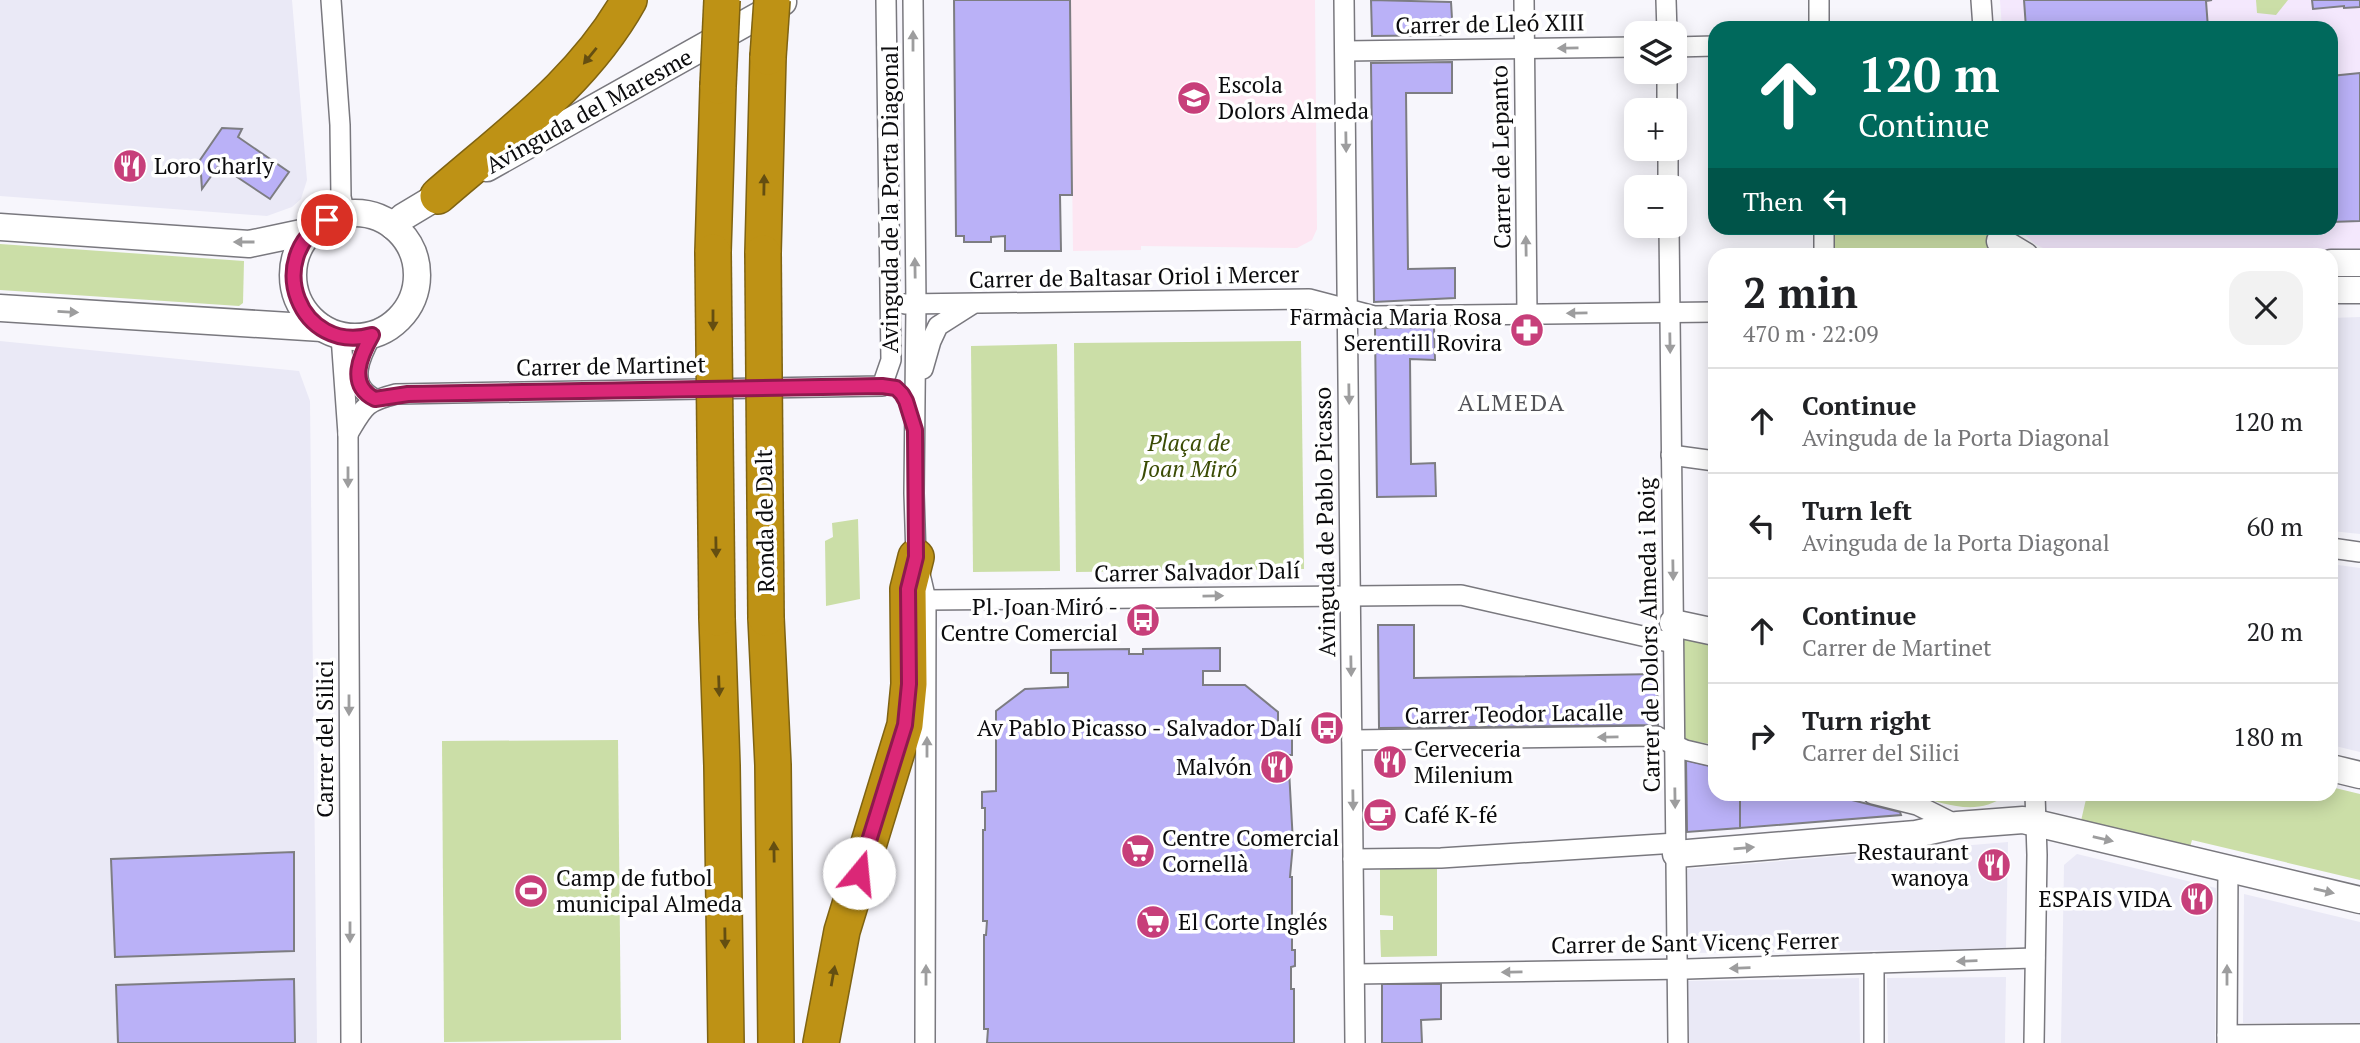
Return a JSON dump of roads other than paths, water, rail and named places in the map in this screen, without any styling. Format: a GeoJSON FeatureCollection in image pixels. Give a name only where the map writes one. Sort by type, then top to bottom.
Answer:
{"type":"FeatureCollection","features":[{"type":"Feature","properties":{"kind":"highway"},"geometry":{"type":"LineString","coordinates":[[438,196],[571,78],[606,36],[629,0]]}},
{"type":"Feature","properties":{"kind":"highway"},"geometry":{"type":"LineString","coordinates":[[722,0],[713,252],[726,1043]]}},
{"type":"Feature","properties":{"kind":"highway","name":"Ronda de Dalt"},"geometry":{"type":"LineString","coordinates":[[772,0],[763,253],[766,618],[773,765],[776,1043]]}},
{"type":"Feature","properties":{"kind":"highway"},"geometry":{"type":"LineString","coordinates":[[821,1043],[842,931],[905,725],[909,684],[908,589],[916,557]]}},
{"type":"Feature","properties":{"kind":"main road","name":"Avinguda del Maresme"},"geometry":{"type":"LineString","coordinates":[[393,226],[438,196],[786,0]]}},
{"type":"Feature","properties":{"kind":"main road"},"geometry":{"type":"LineString","coordinates":[[0,308],[331,332],[356,338],[372,335],[398,321],[410,306],[417,288],[417,268],[412,249],[393,226],[365,214],[345,214],[327,220],[311,231],[298,251],[293,266],[293,282],[300,305],[310,318],[331,332]]}},
{"type":"Feature","properties":{"kind":"main road"},"geometry":{"type":"LineString","coordinates":[[0,227],[249,244],[311,231]]}},
{"type":"Feature","properties":{"kind":"main road"},"geometry":{"type":"LineString","coordinates":[[2338,263],[2360,263]]}},
{"type":"Feature","properties":{"kind":"main road"},"geometry":{"type":"LineString","coordinates":[[2338,290],[2360,290]]}},
{"type":"Feature","properties":{"kind":"main road"},"geometry":{"type":"LineString","coordinates":[[1673,633],[1708,632]]}},
{"type":"Feature","properties":{"kind":"main road"},"geometry":{"type":"LineString","coordinates":[[2338,770],[2360,775]]}},
{"type":"Feature","properties":{"kind":"main road"},"geometry":{"type":"LineString","coordinates":[[1676,848],[1916,834],[1957,825],[2023,820],[2360,900]]}},
{"type":"Feature","properties":{"kind":"street"},"geometry":{"type":"LineString","coordinates":[[331,0],[340,125],[341,197],[345,214]]}},
{"type":"Feature","properties":{"kind":"street","name":"Avinguda de la Porta Diagonal"},"geometry":{"type":"LineString","coordinates":[[882,386],[891,360],[886,0]]}},
{"type":"Feature","properties":{"kind":"street","name":"Avinguda de la Porta Diagonal"},"geometry":{"type":"LineString","coordinates":[[913,0],[916,557],[926,600],[925,1043]]}},
{"type":"Feature","properties":{"kind":"street","name":"Avinguda de Pablo Picasso"},"geometry":{"type":"LineString","coordinates":[[1344,0],[1355,1043]]}},
{"type":"Feature","properties":{"kind":"street","name":"Carrer de Lepanto"},"geometry":{"type":"LineString","coordinates":[[1524,0],[1527,314]]}},
{"type":"Feature","properties":{"kind":"street"},"geometry":{"type":"LineString","coordinates":[[1666,0],[1667,21]]}},
{"type":"Feature","properties":{"kind":"street"},"geometry":{"type":"LineString","coordinates":[[1819,0],[1819,21]]}},
{"type":"Feature","properties":{"kind":"street"},"geometry":{"type":"LineString","coordinates":[[1981,0],[1982,21]]}},
{"type":"Feature","properties":{"kind":"street"},"geometry":{"type":"LineString","coordinates":[[1687,47],[1708,46]]}},
{"type":"Feature","properties":{"kind":"street","name":"Carrer de Lleó XIII"},"geometry":{"type":"LineString","coordinates":[[1345,51],[1624,47]]}},
{"type":"Feature","properties":{"kind":"street","name":"Carrer de Dolors Almeda i Roig"},"geometry":{"type":"LineString","coordinates":[[1669,238],[1678,1043]]}},
{"type":"Feature","properties":{"kind":"street","name":"Carrer de Baltasar Oriol i Mercer"},"geometry":{"type":"LineString","coordinates":[[890,304],[1310,299],[1374,316],[1708,312]]}},
{"type":"Feature","properties":{"kind":"street","name":"Avinguda de la Porta Diagonal"},"geometry":{"type":"LineString","coordinates":[[915,397],[935,331],[945,320],[972,303]]}},
{"type":"Feature","properties":{"kind":"street","name":"Carrer del Silici"},"geometry":{"type":"LineString","coordinates":[[331,332],[348,434],[351,1043]]}},
{"type":"Feature","properties":{"kind":"street"},"geometry":{"type":"LineString","coordinates":[[348,434],[363,409],[375,399],[362,390],[359,383],[362,353],[372,335]]}},
{"type":"Feature","properties":{"kind":"street","name":"Avinguda de la Porta Diagonal"},"geometry":{"type":"LineString","coordinates":[[848,387],[896,388],[906,401],[915,430]]}},
{"type":"Feature","properties":{"kind":"street","name":"Carrer de Martinet"},"geometry":{"type":"LineString","coordinates":[[375,399],[408,394],[848,387]]}},
{"type":"Feature","properties":{"kind":"street"},"geometry":{"type":"LineString","coordinates":[[1671,455],[1708,460]]}},
{"type":"Feature","properties":{"kind":"street"},"geometry":{"type":"LineString","coordinates":[[2338,549],[2360,552]]}},
{"type":"Feature","properties":{"kind":"street","name":"Carrer Salvador Dalí"},"geometry":{"type":"LineString","coordinates":[[926,600],[1461,595],[1673,633]]}},
{"type":"Feature","properties":{"kind":"street","name":"Carrer Teodor Lacalle"},"geometry":{"type":"LineString","coordinates":[[1352,740],[1656,736],[1685,750],[1708,755]]}},
{"type":"Feature","properties":{"kind":"street"},"geometry":{"type":"LineString","coordinates":[[1901,801],[1917,805],[1957,825]]}},
{"type":"Feature","properties":{"kind":"street"},"geometry":{"type":"LineString","coordinates":[[2034,1043],[2035,801]]}},
{"type":"Feature","properties":{"kind":"street"},"geometry":{"type":"LineString","coordinates":[[1353,859],[1676,848]]}},
{"type":"Feature","properties":{"kind":"street"},"geometry":{"type":"LineString","coordinates":[[2228,869],[2227,1039],[2360,1034]]}},
{"type":"Feature","properties":{"kind":"street","name":"Carrer de Sant Vicenç Ferrer"},"geometry":{"type":"LineString","coordinates":[[1355,974],[1677,969],[2035,958]]}},
{"type":"Feature","properties":{"kind":"street"},"geometry":{"type":"LineString","coordinates":[[1874,964],[1874,1043]]}},
{"type":"Feature","properties":{"kind":"place","name":"Escola Dolors Almeda"},"geometry":{"type":"Point","coordinates":[1194,98]}},
{"type":"Feature","properties":{"kind":"place","name":"Loro Charly"},"geometry":{"type":"Point","coordinates":[130,166]}},
{"type":"Feature","properties":{"kind":"place","name":"Farmàcia Maria Rosa Serentill Rovira"},"geometry":{"type":"Point","coordinates":[1527,330]}},
{"type":"Feature","properties":{"kind":"place","name":"Pl. Joan Miró - Centre Comercial"},"geometry":{"type":"Point","coordinates":[1143,620]}},
{"type":"Feature","properties":{"kind":"place","name":"Av Pablo Picasso - Salvador Dalí"},"geometry":{"type":"Point","coordinates":[1327,728]}},
{"type":"Feature","properties":{"kind":"place","name":"Cerveceria Milenium"},"geometry":{"type":"Point","coordinates":[1390,762]}},
{"type":"Feature","properties":{"kind":"place","name":"Malvón"},"geometry":{"type":"Point","coordinates":[1277,767]}},
{"type":"Feature","properties":{"kind":"place","name":"Café K-fé"},"geometry":{"type":"Point","coordinates":[1380,815]}},
{"type":"Feature","properties":{"kind":"place","name":"Centre Comercial Cornellà"},"geometry":{"type":"Point","coordinates":[1138,851]}},
{"type":"Feature","properties":{"kind":"place","name":"Restaurant wanoya"},"geometry":{"type":"Point","coordinates":[1994,865]}},
{"type":"Feature","properties":{"kind":"place","name":"Camp de futbol municipal Almeda"},"geometry":{"type":"Point","coordinates":[531,891]}},
{"type":"Feature","properties":{"kind":"place","name":"ESPAIS VIDA"},"geometry":{"type":"Point","coordinates":[2197,899]}},
{"type":"Feature","properties":{"kind":"place","name":"El Corte Inglés"},"geometry":{"type":"Point","coordinates":[1153,922]}},
{"type":"Feature","properties":{"kind":"district","name":"ALMEDA"},"geometry":{"type":"Point","coordinates":[1512,403]}},
{"type":"Feature","properties":{"kind":"park label","name":"Plaça de Joan Miró"},"geometry":{"type":"Point","coordinates":[1189,456]}}]}
